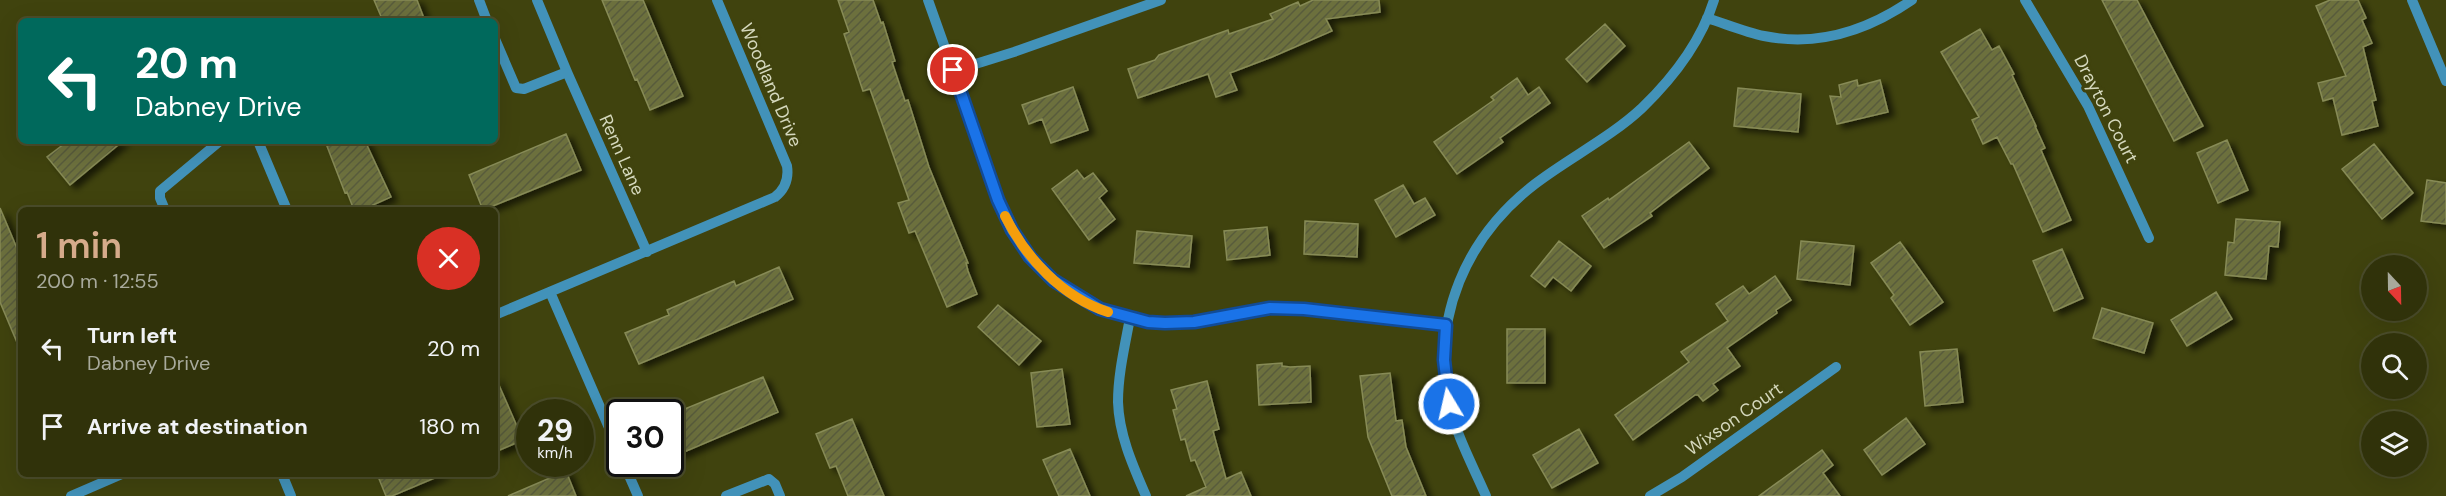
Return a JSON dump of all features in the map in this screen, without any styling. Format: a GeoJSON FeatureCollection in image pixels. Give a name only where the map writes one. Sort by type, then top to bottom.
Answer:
{"type":"FeatureCollection","features":[{"type":"Feature","properties":{"kind":"street"},"geometry":{"type":"LineString","coordinates":[[478,0],[487,18]]}},
{"type":"Feature","properties":{"kind":"street","name":"Renn Lane"},"geometry":{"type":"LineString","coordinates":[[537,0],[647,252]]}},
{"type":"Feature","properties":{"kind":"street","name":"Woodland Drive"},"geometry":{"type":"LineString","coordinates":[[647,252],[775,197],[785,184],[787,166],[717,0]]}},
{"type":"Feature","properties":{"kind":"street"},"geometry":{"type":"LineString","coordinates":[[928,0],[998,200],[1012,230],[1038,265],[1070,292],[1100,309],[1130,318],[1156,322],[1194,322],[1270,308],[1304,309],[1446,325]]}},
{"type":"Feature","properties":{"kind":"street"},"geometry":{"type":"LineString","coordinates":[[953,70],[1014,52],[1161,0]]}},
{"type":"Feature","properties":{"kind":"street"},"geometry":{"type":"LineString","coordinates":[[1486,496],[1449,404],[1444,360],[1446,325],[1454,291],[1468,260],[1500,217],[1534,184],[1642,108],[1692,49],[1714,0]]}},
{"type":"Feature","properties":{"kind":"street"},"geometry":{"type":"LineString","coordinates":[[1707,18],[1763,36],[1796,40],[1818,39],[1839,36],[1871,25],[1911,0]]}},
{"type":"Feature","properties":{"kind":"street","name":"Drayton Court"},"geometry":{"type":"LineString","coordinates":[[2025,0],[2088,106],[2149,238]]}},
{"type":"Feature","properties":{"kind":"street"},"geometry":{"type":"LineString","coordinates":[[2412,0],[2446,81]]}},
{"type":"Feature","properties":{"kind":"street"},"geometry":{"type":"LineString","coordinates":[[498,46],[516,88],[524,89],[567,72]]}},
{"type":"Feature","properties":{"kind":"street"},"geometry":{"type":"LineString","coordinates":[[164,207],[160,191],[216,144]]}},
{"type":"Feature","properties":{"kind":"street"},"geometry":{"type":"LineString","coordinates":[[259,144],[286,207]]}},
{"type":"Feature","properties":{"kind":"street"},"geometry":{"type":"LineString","coordinates":[[498,314],[647,252]]}},
{"type":"Feature","properties":{"kind":"street"},"geometry":{"type":"LineString","coordinates":[[550,292],[606,421]]}},
{"type":"Feature","properties":{"kind":"street"},"geometry":{"type":"LineString","coordinates":[[1130,318],[1120,374],[1118,403],[1125,442],[1146,496]]}},
{"type":"Feature","properties":{"kind":"street","name":"Wixson Court"},"geometry":{"type":"LineString","coordinates":[[1650,496],[1682,477],[1836,367]]}},
{"type":"Feature","properties":{"kind":"street"},"geometry":{"type":"LineString","coordinates":[[71,496],[115,477]]}},
{"type":"Feature","properties":{"kind":"street"},"geometry":{"type":"LineString","coordinates":[[283,477],[291,496]]}},
{"type":"Feature","properties":{"kind":"street"},"geometry":{"type":"LineString","coordinates":[[630,477],[638,496]]}},
{"type":"Feature","properties":{"kind":"street"},"geometry":{"type":"LineString","coordinates":[[726,496],[769,479],[775,484],[780,496]]}},
{"type":"Feature","properties":{"kind":"building"},"geometry":{"type":"Polygon","coordinates":[[[374,0],[417,0],[424,18],[382,18],[374,0]]]}},
{"type":"Feature","properties":{"kind":"building"},"geometry":{"type":"Polygon","coordinates":[[[602,0],[643,0],[683,96],[650,110],[602,0]]]}},
{"type":"Feature","properties":{"kind":"building"},"geometry":{"type":"Polygon","coordinates":[[[838,0],[873,0],[881,23],[883,22],[895,61],[892,62],[905,101],[908,100],[929,167],[968,263],[966,263],[968,271],[977,294],[947,307],[915,231],[909,233],[898,203],[909,200],[870,89],[863,91],[844,34],[849,32],[838,0]]]}},
{"type":"Feature","properties":{"kind":"building"},"geometry":{"type":"Polygon","coordinates":[[[1313,0],[1379,0],[1380,12],[1326,19],[1332,31],[1230,73],[1237,90],[1216,97],[1208,74],[1138,98],[1128,69],[1228,30],[1229,34],[1273,19],[1270,14],[1298,2],[1300,6],[1313,0]]]}},
{"type":"Feature","properties":{"kind":"building"},"geometry":{"type":"Polygon","coordinates":[[[2102,0],[2137,0],[2203,126],[2174,141],[2102,0]]]}},
{"type":"Feature","properties":{"kind":"building"},"geometry":{"type":"Polygon","coordinates":[[[2330,0],[2358,0],[2366,18],[2362,20],[2372,43],[2363,47],[2376,100],[2372,101],[2378,126],[2342,135],[2333,98],[2323,101],[2318,83],[2346,76],[2316,6],[2330,0]]]}},
{"type":"Feature","properties":{"kind":"building"},"geometry":{"type":"Polygon","coordinates":[[[1605,24],[1625,46],[1587,82],[1566,59],[1605,24]]]}},
{"type":"Feature","properties":{"kind":"building"},"geometry":{"type":"Polygon","coordinates":[[[1980,29],[1992,50],[1999,46],[2014,74],[2012,75],[2045,148],[2041,150],[2071,220],[2043,232],[2013,164],[1997,137],[1983,144],[1972,120],[1979,117],[1941,52],[1980,29]]]}},
{"type":"Feature","properties":{"kind":"building"},"geometry":{"type":"Polygon","coordinates":[[[1517,78],[1528,95],[1539,87],[1550,103],[1500,138],[1503,142],[1457,174],[1434,142],[1494,100],[1491,97],[1517,78]]]}},
{"type":"Feature","properties":{"kind":"building"},"geometry":{"type":"Polygon","coordinates":[[[1857,80],[1858,86],[1880,80],[1888,112],[1837,124],[1830,96],[1841,97],[1839,85],[1857,80]]]}},
{"type":"Feature","properties":{"kind":"building"},"geometry":{"type":"Polygon","coordinates":[[[1073,87],[1088,130],[1051,143],[1042,119],[1029,124],[1022,105],[1073,87]]]}},
{"type":"Feature","properties":{"kind":"building"},"geometry":{"type":"Polygon","coordinates":[[[1738,88],[1801,94],[1798,132],[1734,126],[1738,88]]]}},
{"type":"Feature","properties":{"kind":"building"},"geometry":{"type":"Polygon","coordinates":[[[566,134],[581,170],[490,207],[482,207],[469,175],[566,134]]]}},
{"type":"Feature","properties":{"kind":"building"},"geometry":{"type":"Polygon","coordinates":[[[2227,140],[2248,190],[2218,203],[2197,153],[2227,140]]]}},
{"type":"Feature","properties":{"kind":"building"},"geometry":{"type":"Polygon","coordinates":[[[1689,142],[1709,168],[1650,213],[1652,216],[1604,248],[1582,216],[1608,198],[1609,200],[1689,142]]]}},
{"type":"Feature","properties":{"kind":"building"},"geometry":{"type":"Polygon","coordinates":[[[64,144],[119,144],[70,185],[47,157],[64,144]]]}},
{"type":"Feature","properties":{"kind":"building"},"geometry":{"type":"Polygon","coordinates":[[[326,144],[366,144],[391,197],[369,207],[353,207],[347,192],[345,193],[326,144]]]}},
{"type":"Feature","properties":{"kind":"building"},"geometry":{"type":"Polygon","coordinates":[[[2374,144],[2413,193],[2382,219],[2342,169],[2374,144]]]}},
{"type":"Feature","properties":{"kind":"building"},"geometry":{"type":"Polygon","coordinates":[[[1077,170],[1084,179],[1093,173],[1107,191],[1099,198],[1115,219],[1089,240],[1052,189],[1077,170]]]}},
{"type":"Feature","properties":{"kind":"building"},"geometry":{"type":"Polygon","coordinates":[[[2427,180],[2446,183],[2446,224],[2421,221],[2427,180]]]}},
{"type":"Feature","properties":{"kind":"building"},"geometry":{"type":"Polygon","coordinates":[[[1403,185],[1414,204],[1425,198],[1435,215],[1396,237],[1375,200],[1403,185]]]}},
{"type":"Feature","properties":{"kind":"building"},"geometry":{"type":"Polygon","coordinates":[[[0,208],[18,251],[18,345],[0,302],[0,208]]]}},
{"type":"Feature","properties":{"kind":"building"},"geometry":{"type":"Polygon","coordinates":[[[2236,219],[2280,222],[2278,247],[2269,246],[2266,279],[2225,275],[2228,242],[2234,243],[2236,219]]]}},
{"type":"Feature","properties":{"kind":"building"},"geometry":{"type":"Polygon","coordinates":[[[1305,221],[1358,224],[1357,257],[1304,254],[1305,221]]]}},
{"type":"Feature","properties":{"kind":"building"},"geometry":{"type":"Polygon","coordinates":[[[1267,227],[1270,255],[1227,260],[1224,231],[1267,227]]]}},
{"type":"Feature","properties":{"kind":"building"},"geometry":{"type":"Polygon","coordinates":[[[1137,231],[1192,236],[1189,267],[1134,263],[1137,231]]]}},
{"type":"Feature","properties":{"kind":"building"},"geometry":{"type":"Polygon","coordinates":[[[1559,241],[1591,266],[1571,291],[1553,277],[1545,287],[1531,276],[1559,241]]]}},
{"type":"Feature","properties":{"kind":"building"},"geometry":{"type":"Polygon","coordinates":[[[1801,241],[1854,246],[1850,285],[1797,279],[1801,241]]]}},
{"type":"Feature","properties":{"kind":"building"},"geometry":{"type":"Polygon","coordinates":[[[1900,242],[1943,302],[1910,325],[1891,298],[1894,295],[1871,263],[1900,242]]]}},
{"type":"Feature","properties":{"kind":"building"},"geometry":{"type":"Polygon","coordinates":[[[2062,249],[2083,298],[2054,311],[2033,261],[2062,249]]]}},
{"type":"Feature","properties":{"kind":"building"},"geometry":{"type":"Polygon","coordinates":[[[779,267],[793,299],[639,364],[625,333],[669,315],[667,310],[734,281],[736,286],[779,267]]]}},
{"type":"Feature","properties":{"kind":"building"},"geometry":{"type":"Polygon","coordinates":[[[1775,276],[1791,300],[1776,310],[1777,313],[1727,348],[1740,366],[1713,384],[1718,390],[1703,401],[1695,395],[1633,440],[1615,415],[1689,362],[1681,352],[1728,321],[1716,304],[1743,286],[1749,294],[1775,276]]]}},
{"type":"Feature","properties":{"kind":"building"},"geometry":{"type":"Polygon","coordinates":[[[2216,292],[2232,319],[2187,346],[2171,320],[2216,292]]]}},
{"type":"Feature","properties":{"kind":"building"},"geometry":{"type":"Polygon","coordinates":[[[998,305],[1041,341],[1019,365],[978,327],[998,305]]]}},
{"type":"Feature","properties":{"kind":"building"},"geometry":{"type":"Polygon","coordinates":[[[2102,308],[2153,323],[2144,353],[2093,338],[2102,308]]]}},
{"type":"Feature","properties":{"kind":"building"},"geometry":{"type":"Polygon","coordinates":[[[1507,329],[1545,329],[1545,383],[1507,383],[1507,329]]]}},
{"type":"Feature","properties":{"kind":"building"},"geometry":{"type":"Polygon","coordinates":[[[1957,349],[1963,402],[1925,406],[1920,352],[1957,349]]]}},
{"type":"Feature","properties":{"kind":"building"},"geometry":{"type":"Polygon","coordinates":[[[1282,363],[1282,366],[1290,367],[1310,366],[1311,402],[1259,405],[1257,365],[1282,363]]]}},
{"type":"Feature","properties":{"kind":"building"},"geometry":{"type":"Polygon","coordinates":[[[1062,369],[1070,424],[1037,427],[1031,373],[1062,369]]]}},
{"type":"Feature","properties":{"kind":"building"},"geometry":{"type":"Polygon","coordinates":[[[1390,373],[1396,421],[1402,420],[1406,447],[1426,496],[1392,496],[1368,437],[1360,376],[1390,373]]]}},
{"type":"Feature","properties":{"kind":"building"},"geometry":{"type":"Polygon","coordinates":[[[763,377],[778,412],[684,452],[684,409],[763,377]]]}},
{"type":"Feature","properties":{"kind":"building"},"geometry":{"type":"Polygon","coordinates":[[[1207,381],[1219,429],[1213,431],[1226,479],[1241,472],[1251,496],[1186,496],[1206,487],[1195,460],[1191,461],[1185,439],[1181,440],[1173,410],[1177,409],[1171,390],[1207,381]]]}},
{"type":"Feature","properties":{"kind":"building"},"geometry":{"type":"Polygon","coordinates":[[[498,383],[516,424],[516,443],[498,451],[498,383]]]}},
{"type":"Feature","properties":{"kind":"building"},"geometry":{"type":"Polygon","coordinates":[[[1906,418],[1925,444],[1882,475],[1864,450],[1906,418]]]}},
{"type":"Feature","properties":{"kind":"building"},"geometry":{"type":"Polygon","coordinates":[[[852,419],[884,496],[848,496],[836,466],[830,468],[816,434],[852,419]]]}},
{"type":"Feature","properties":{"kind":"building"},"geometry":{"type":"Polygon","coordinates":[[[1579,429],[1598,463],[1552,488],[1533,455],[1579,429]]]}},
{"type":"Feature","properties":{"kind":"building"},"geometry":{"type":"Polygon","coordinates":[[[1070,449],[1090,496],[1059,496],[1043,460],[1070,449]]]}},
{"type":"Feature","properties":{"kind":"building"},"geometry":{"type":"Polygon","coordinates":[[[1822,450],[1833,465],[1823,473],[1840,496],[1759,496],[1822,450]]]}},
{"type":"Feature","properties":{"kind":"building"},"geometry":{"type":"Polygon","coordinates":[[[378,477],[437,477],[392,496],[386,496],[378,477]]]}},
{"type":"Feature","properties":{"kind":"building"},"geometry":{"type":"Polygon","coordinates":[[[552,477],[568,477],[576,496],[508,496],[552,477]]]}},
{"type":"Feature","properties":{"kind":"slow traffic"},"geometry":{"type":"LineString","coordinates":[[1005,216],[1024,248],[1053,280],[1070,292],[1108,312]]}},
{"type":"Feature","properties":{"kind":"route"},"geometry":{"type":"LineString","coordinates":[[953,70],[998,200],[1012,230],[1038,265],[1070,292],[1100,309],[1148,322],[1203,321],[1242,311],[1270,308],[1304,309],[1446,325],[1444,360],[1449,404]]}}]}
